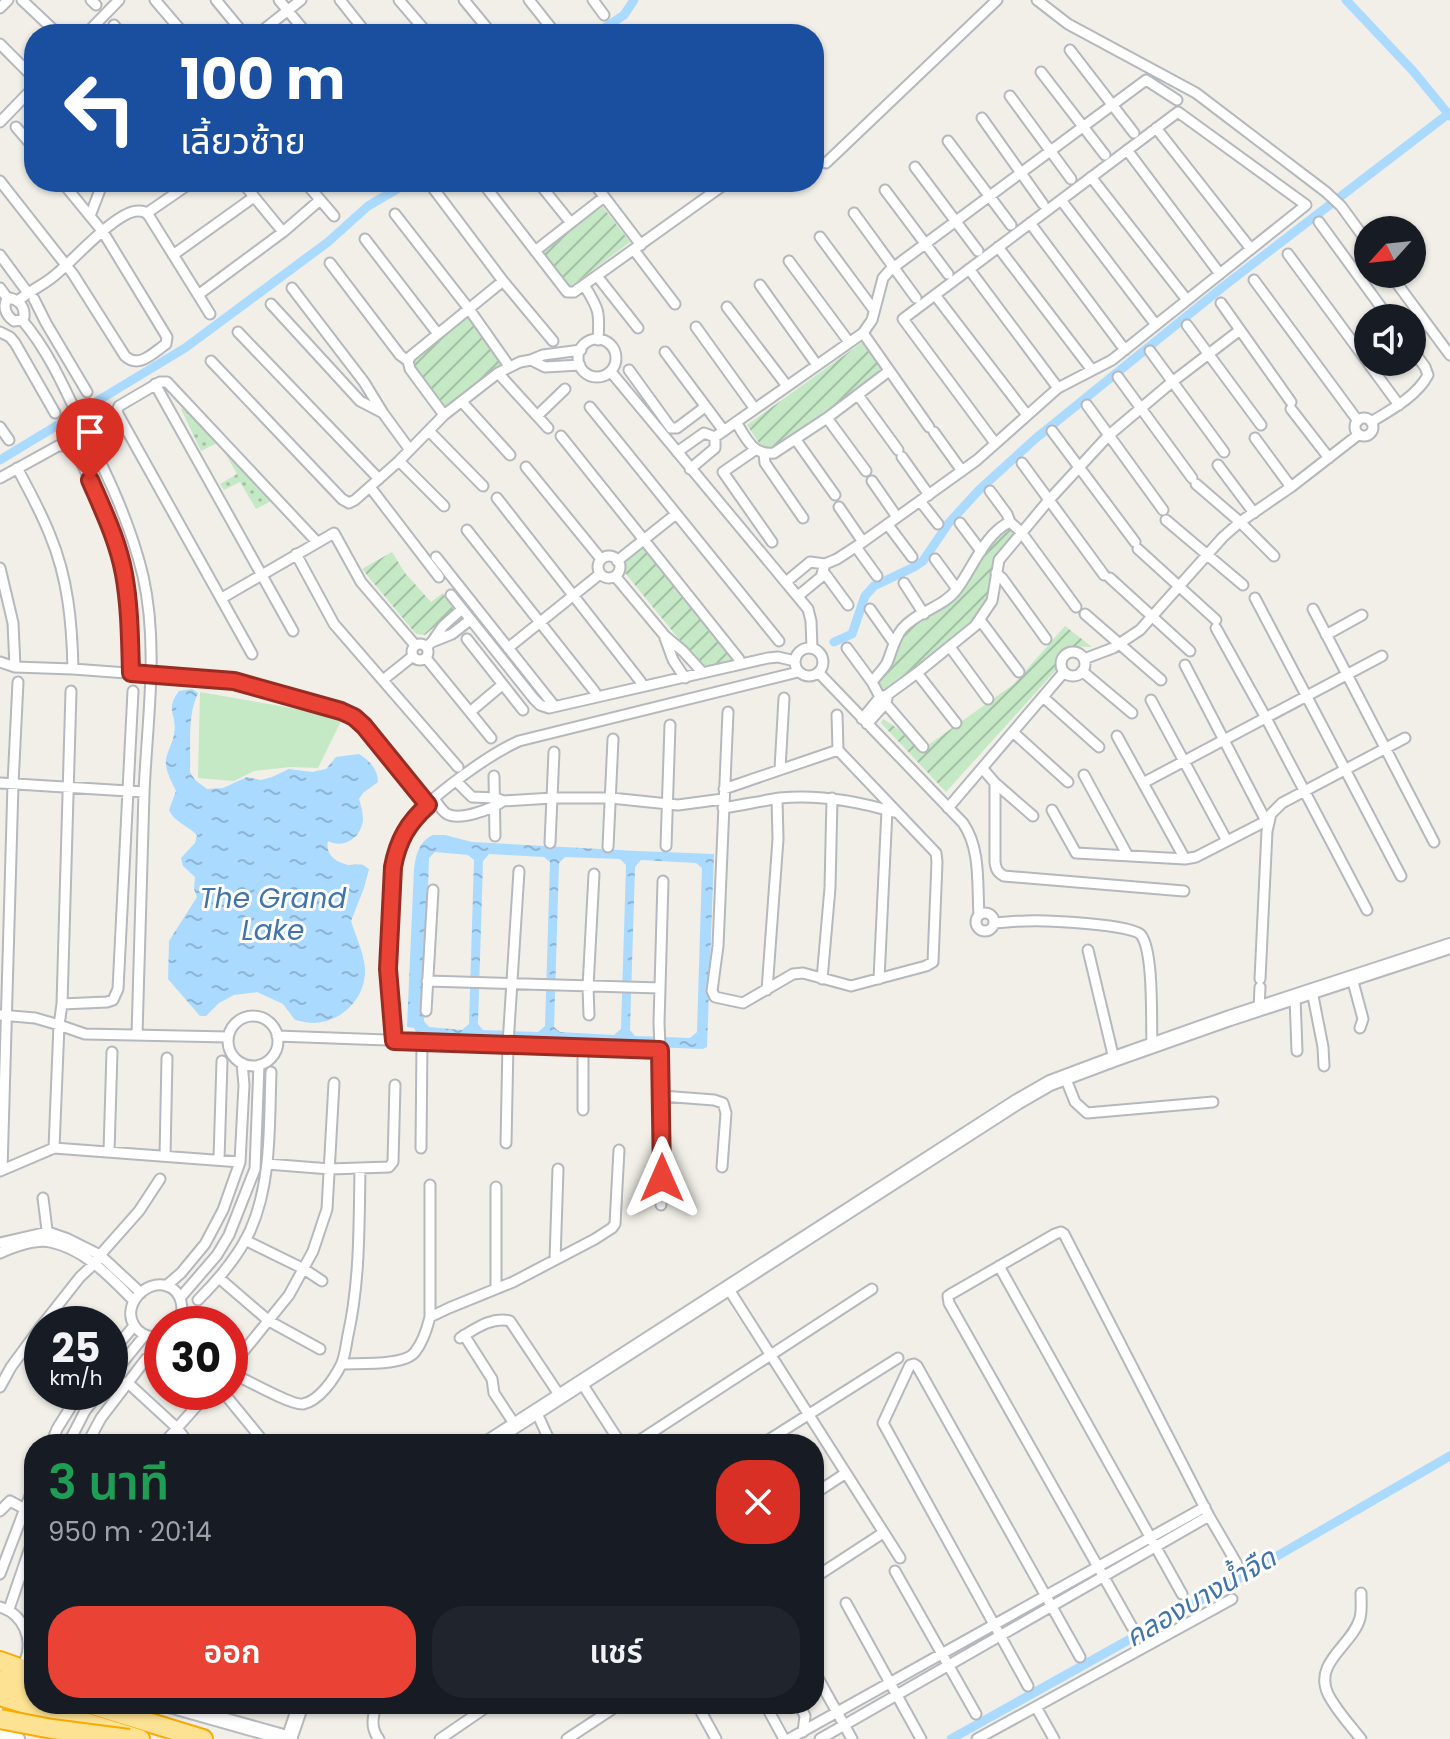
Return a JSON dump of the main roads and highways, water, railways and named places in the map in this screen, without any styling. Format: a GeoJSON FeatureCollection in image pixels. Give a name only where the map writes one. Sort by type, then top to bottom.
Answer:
{"type":"FeatureCollection","features":[{"type":"Feature","properties":{"kind":"highway"},"geometry":{"type":"LineString","coordinates":[[0,1661],[24,1665]]}},
{"type":"Feature","properties":{"kind":"highway"},"geometry":{"type":"LineString","coordinates":[[0,1679],[24,1686]]}},
{"type":"Feature","properties":{"kind":"highway"},"geometry":{"type":"LineString","coordinates":[[0,1696],[24,1703]]}},
{"type":"Feature","properties":{"kind":"highway"},"geometry":{"type":"LineString","coordinates":[[0,1708],[102,1739]]}},
{"type":"Feature","properties":{"kind":"highway"},"geometry":{"type":"LineString","coordinates":[[59,1714],[140,1739]]}},
{"type":"Feature","properties":{"kind":"highway"},"geometry":{"type":"LineString","coordinates":[[110,1714],[191,1739]]}},
{"type":"Feature","properties":{"kind":"highway"},"geometry":{"type":"LineString","coordinates":[[121,1714],[203,1739]]}},
{"type":"Feature","properties":{"kind":"highway"},"geometry":{"type":"LineString","coordinates":[[131,1714],[153,1724]]}},
{"type":"Feature","properties":{"kind":"highway"},"geometry":{"type":"LineString","coordinates":[[0,1719],[129,1739]]}},
{"type":"Feature","properties":{"kind":"water","name":"The Grand Lake"},"geometry":{"type":"Polygon","coordinates":[[[192,689],[198,693],[191,721],[190,772],[207,789],[223,788],[247,777],[261,780],[289,769],[312,772],[326,769],[336,757],[359,754],[375,769],[378,782],[359,799],[363,820],[359,832],[346,843],[328,841],[328,850],[335,860],[369,869],[351,921],[363,957],[364,980],[357,999],[334,1018],[314,1023],[295,1020],[283,1004],[257,992],[234,995],[219,1003],[206,1016],[200,1016],[168,979],[169,941],[197,897],[195,877],[183,866],[181,858],[195,843],[197,835],[169,810],[176,791],[166,764],[175,727],[172,703],[179,691],[192,689]]]}},
{"type":"Feature","properties":{"kind":"water"},"geometry":{"type":"Polygon","coordinates":[[[433,835],[472,842],[714,854],[707,1047],[419,1038],[414,1028],[407,1027],[414,869],[419,849],[433,835]],[[435,852],[429,858],[424,1021],[429,1027],[462,1030],[469,1024],[474,860],[468,855],[435,852]],[[489,854],[483,861],[478,1024],[483,1030],[538,1032],[545,1026],[550,862],[544,857],[489,854]],[[565,857],[559,863],[554,1027],[560,1032],[614,1035],[621,1029],[626,865],[620,859],[565,857]],[[641,860],[635,867],[630,1030],[635,1036],[690,1038],[697,1032],[702,868],[696,863],[641,860]]]}},
{"type":"Feature","properties":{"kind":"waterway"},"geometry":{"type":"LineString","coordinates":[[610,24],[624,15],[634,0]]}},
{"type":"Feature","properties":{"kind":"waterway"},"geometry":{"type":"LineString","coordinates":[[1346,0],[1413,71],[1450,116]]}},
{"type":"Feature","properties":{"kind":"waterway"},"geometry":{"type":"LineString","coordinates":[[834,642],[852,634],[865,596],[874,586],[923,561],[948,524],[979,490],[1035,439],[1224,286],[1448,114]]}},
{"type":"Feature","properties":{"kind":"waterway"},"geometry":{"type":"LineString","coordinates":[[0,460],[185,348],[328,242],[368,206],[392,192]]}},
{"type":"Feature","properties":{"kind":"waterway","name":"คลองบางน้ำจืด"},"geometry":{"type":"LineString","coordinates":[[951,1739],[1450,1456]]}}]}
